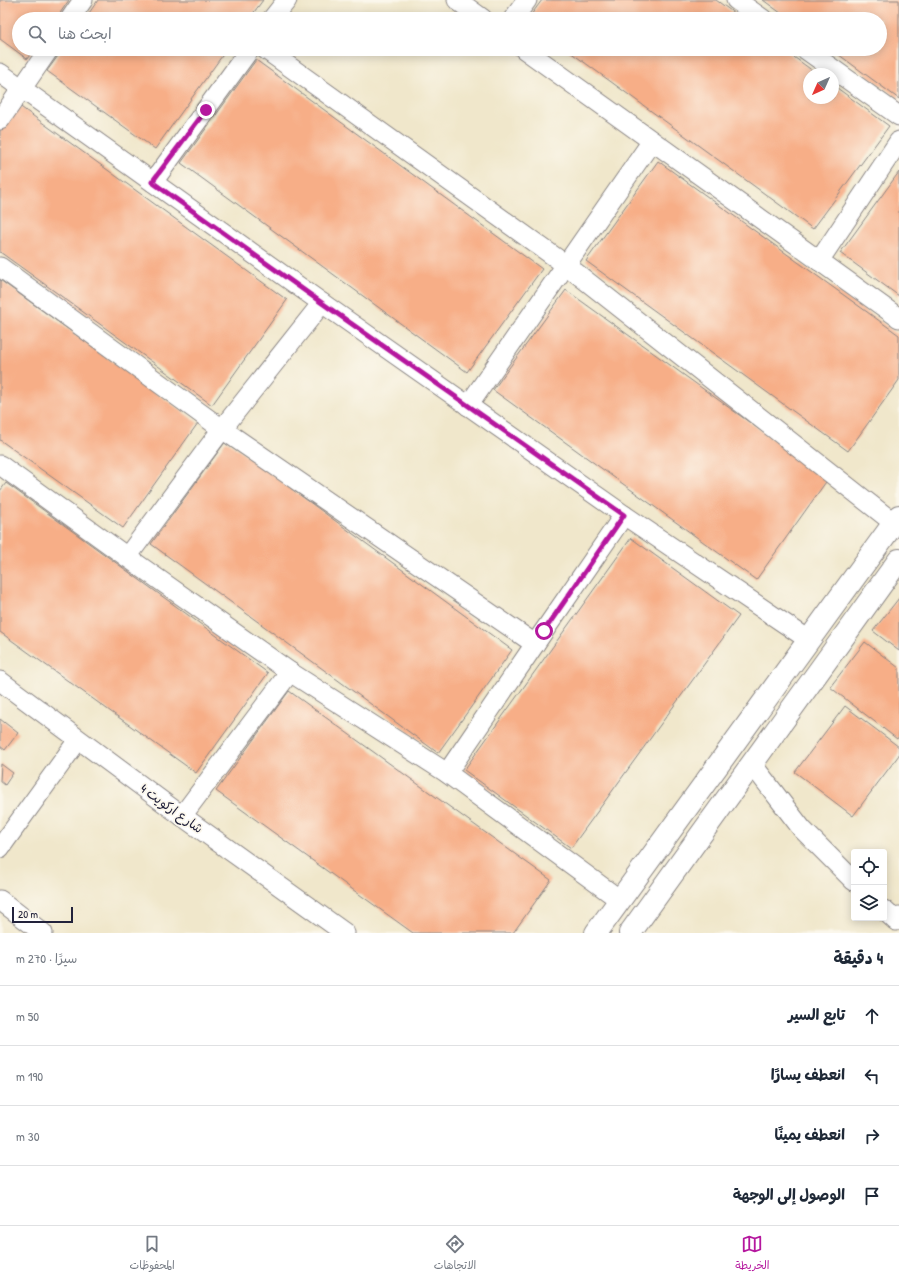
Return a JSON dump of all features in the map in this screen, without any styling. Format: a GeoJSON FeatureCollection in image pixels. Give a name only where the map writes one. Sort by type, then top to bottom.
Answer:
{"type":"FeatureCollection","features":[{"type":"Feature","properties":{"kind":"street"},"geometry":{"type":"LineString","coordinates":[[75,12],[83,0]]}},
{"type":"Feature","properties":{"kind":"street"},"geometry":{"type":"LineString","coordinates":[[278,12],[287,0]]}},
{"type":"Feature","properties":{"kind":"street"},"geometry":{"type":"LineString","coordinates":[[457,0],[473,12]]}},
{"type":"Feature","properties":{"kind":"street"},"geometry":{"type":"LineString","coordinates":[[519,12],[527,0]]}},
{"type":"Feature","properties":{"kind":"street"},"geometry":{"type":"LineString","coordinates":[[736,0],[753,12]]}},
{"type":"Feature","properties":{"kind":"street"},"geometry":{"type":"LineString","coordinates":[[0,120],[44,56]]}},
{"type":"Feature","properties":{"kind":"street"},"geometry":{"type":"LineString","coordinates":[[152,182],[245,56]]}},
{"type":"Feature","properties":{"kind":"street"},"geometry":{"type":"LineString","coordinates":[[275,56],[566,265],[896,519],[596,933]]}},
{"type":"Feature","properties":{"kind":"street"},"geometry":{"type":"LineString","coordinates":[[534,56],[899,318]]}},
{"type":"Feature","properties":{"kind":"street"},"geometry":{"type":"LineString","coordinates":[[815,56],[899,116]]}},
{"type":"Feature","properties":{"kind":"street"},"geometry":{"type":"LineString","coordinates":[[0,73],[468,406],[624,515],[809,640]]}},
{"type":"Feature","properties":{"kind":"street"},"geometry":{"type":"LineString","coordinates":[[468,406],[652,141]]}},
{"type":"Feature","properties":{"kind":"street"},"geometry":{"type":"LineString","coordinates":[[819,261],[899,141]]}},
{"type":"Feature","properties":{"kind":"street"},"geometry":{"type":"LineString","coordinates":[[0,267],[222,429],[535,644]]}},
{"type":"Feature","properties":{"kind":"street"},"geometry":{"type":"LineString","coordinates":[[127,557],[222,429],[322,303]]}},
{"type":"Feature","properties":{"kind":"street"},"geometry":{"type":"LineString","coordinates":[[2,470],[290,672],[447,773],[620,900]]}},
{"type":"Feature","properties":{"kind":"street"},"geometry":{"type":"LineString","coordinates":[[447,773],[624,515]]}},
{"type":"Feature","properties":{"kind":"street"},"geometry":{"type":"LineString","coordinates":[[630,933],[899,560]]}},
{"type":"Feature","properties":{"kind":"street"},"geometry":{"type":"LineString","coordinates":[[182,816],[290,672]]}},
{"type":"Feature","properties":{"kind":"street","name":"شارع اركويت 4"},"geometry":{"type":"LineString","coordinates":[[0,681],[78,740],[344,933]]}},
{"type":"Feature","properties":{"kind":"street"},"geometry":{"type":"LineString","coordinates":[[0,848],[78,740]]}},
{"type":"Feature","properties":{"kind":"street"},"geometry":{"type":"LineString","coordinates":[[752,764],[802,829],[851,878]]}},
{"type":"Feature","properties":{"kind":"street"},"geometry":{"type":"LineString","coordinates":[[0,900],[43,933]]}},
{"type":"Feature","properties":{"kind":"building"},"geometry":{"type":"Polygon","coordinates":[[[0,0],[69,0],[61,12],[12,12],[12,48],[0,39],[0,0]]]}},
{"type":"Feature","properties":{"kind":"building"},"geometry":{"type":"Polygon","coordinates":[[[98,0],[263,0],[254,12],[90,12],[98,0]]]}},
{"type":"Feature","properties":{"kind":"building"},"geometry":{"type":"Polygon","coordinates":[[[542,0],[716,0],[732,12],[533,12],[542,0]]]}},
{"type":"Feature","properties":{"kind":"building"},"geometry":{"type":"Polygon","coordinates":[[[763,0],[899,0],[899,99],[841,56],[887,56],[887,12],[779,12],[763,0]]]}},
{"type":"Feature","properties":{"kind":"building"},"geometry":{"type":"Polygon","coordinates":[[[58,56],[222,56],[155,149],[47,71],[58,56]]]}},
{"type":"Feature","properties":{"kind":"building"},"geometry":{"type":"Polygon","coordinates":[[[576,56],[793,56],[809,68],[803,68],[803,104],[839,104],[839,89],[889,126],[813,229],[576,56]]]}},
{"type":"Feature","properties":{"kind":"building"},"geometry":{"type":"Polygon","coordinates":[[[256,60],[542,269],[467,372],[181,163],[256,60]]]}},
{"type":"Feature","properties":{"kind":"building"},"geometry":{"type":"Polygon","coordinates":[[[18,105],[287,300],[212,405],[0,252],[0,130],[18,105]]]}},
{"type":"Feature","properties":{"kind":"building"},"geometry":{"type":"Polygon","coordinates":[[[658,161],[899,335],[899,380],[848,451],[586,261],[658,161]]]}},
{"type":"Feature","properties":{"kind":"building"},"geometry":{"type":"Polygon","coordinates":[[[899,172],[899,296],[840,253],[899,172]]]}},
{"type":"Feature","properties":{"kind":"building"},"geometry":{"type":"Polygon","coordinates":[[[0,280],[198,423],[123,528],[0,440],[0,280]]]}},
{"type":"Feature","properties":{"kind":"building"},"geometry":{"type":"Polygon","coordinates":[[[566,290],[828,479],[756,580],[493,390],[566,290]]]}},
{"type":"Feature","properties":{"kind":"building"},"geometry":{"type":"Polygon","coordinates":[[[226,441],[512,650],[438,753],[151,544],[226,441]]]}},
{"type":"Feature","properties":{"kind":"building"},"geometry":{"type":"Polygon","coordinates":[[[6,483],[268,673],[196,773],[0,632],[0,491],[6,483]]]}},
{"type":"Feature","properties":{"kind":"building"},"geometry":{"type":"Polygon","coordinates":[[[631,538],[739,616],[571,848],[464,770],[631,538]]]}},
{"type":"Feature","properties":{"kind":"building"},"geometry":{"type":"Polygon","coordinates":[[[899,598],[899,651],[873,631],[899,598]]]}},
{"type":"Feature","properties":{"kind":"building"},"geometry":{"type":"Polygon","coordinates":[[[865,642],[899,668],[899,736],[897,739],[830,687],[865,642]]]}},
{"type":"Feature","properties":{"kind":"building"},"geometry":{"type":"Polygon","coordinates":[[[289,691],[551,880],[513,933],[413,933],[216,791],[289,691]]]}},
{"type":"Feature","properties":{"kind":"building"},"geometry":{"type":"Polygon","coordinates":[[[845,706],[899,747],[899,755],[853,816],[795,772],[845,706]]]}},
{"type":"Feature","properties":{"kind":"building"},"geometry":{"type":"Polygon","coordinates":[[[0,719],[18,733],[5,750],[0,746],[0,719]]]}},
{"type":"Feature","properties":{"kind":"building"},"geometry":{"type":"Polygon","coordinates":[[[1,764],[13,773],[5,785],[0,781],[1,764]]]}},
{"type":"Feature","properties":{"kind":"route"},"geometry":{"type":"LineString","coordinates":[[206,110],[152,182],[624,515],[544,631]]}}]}
